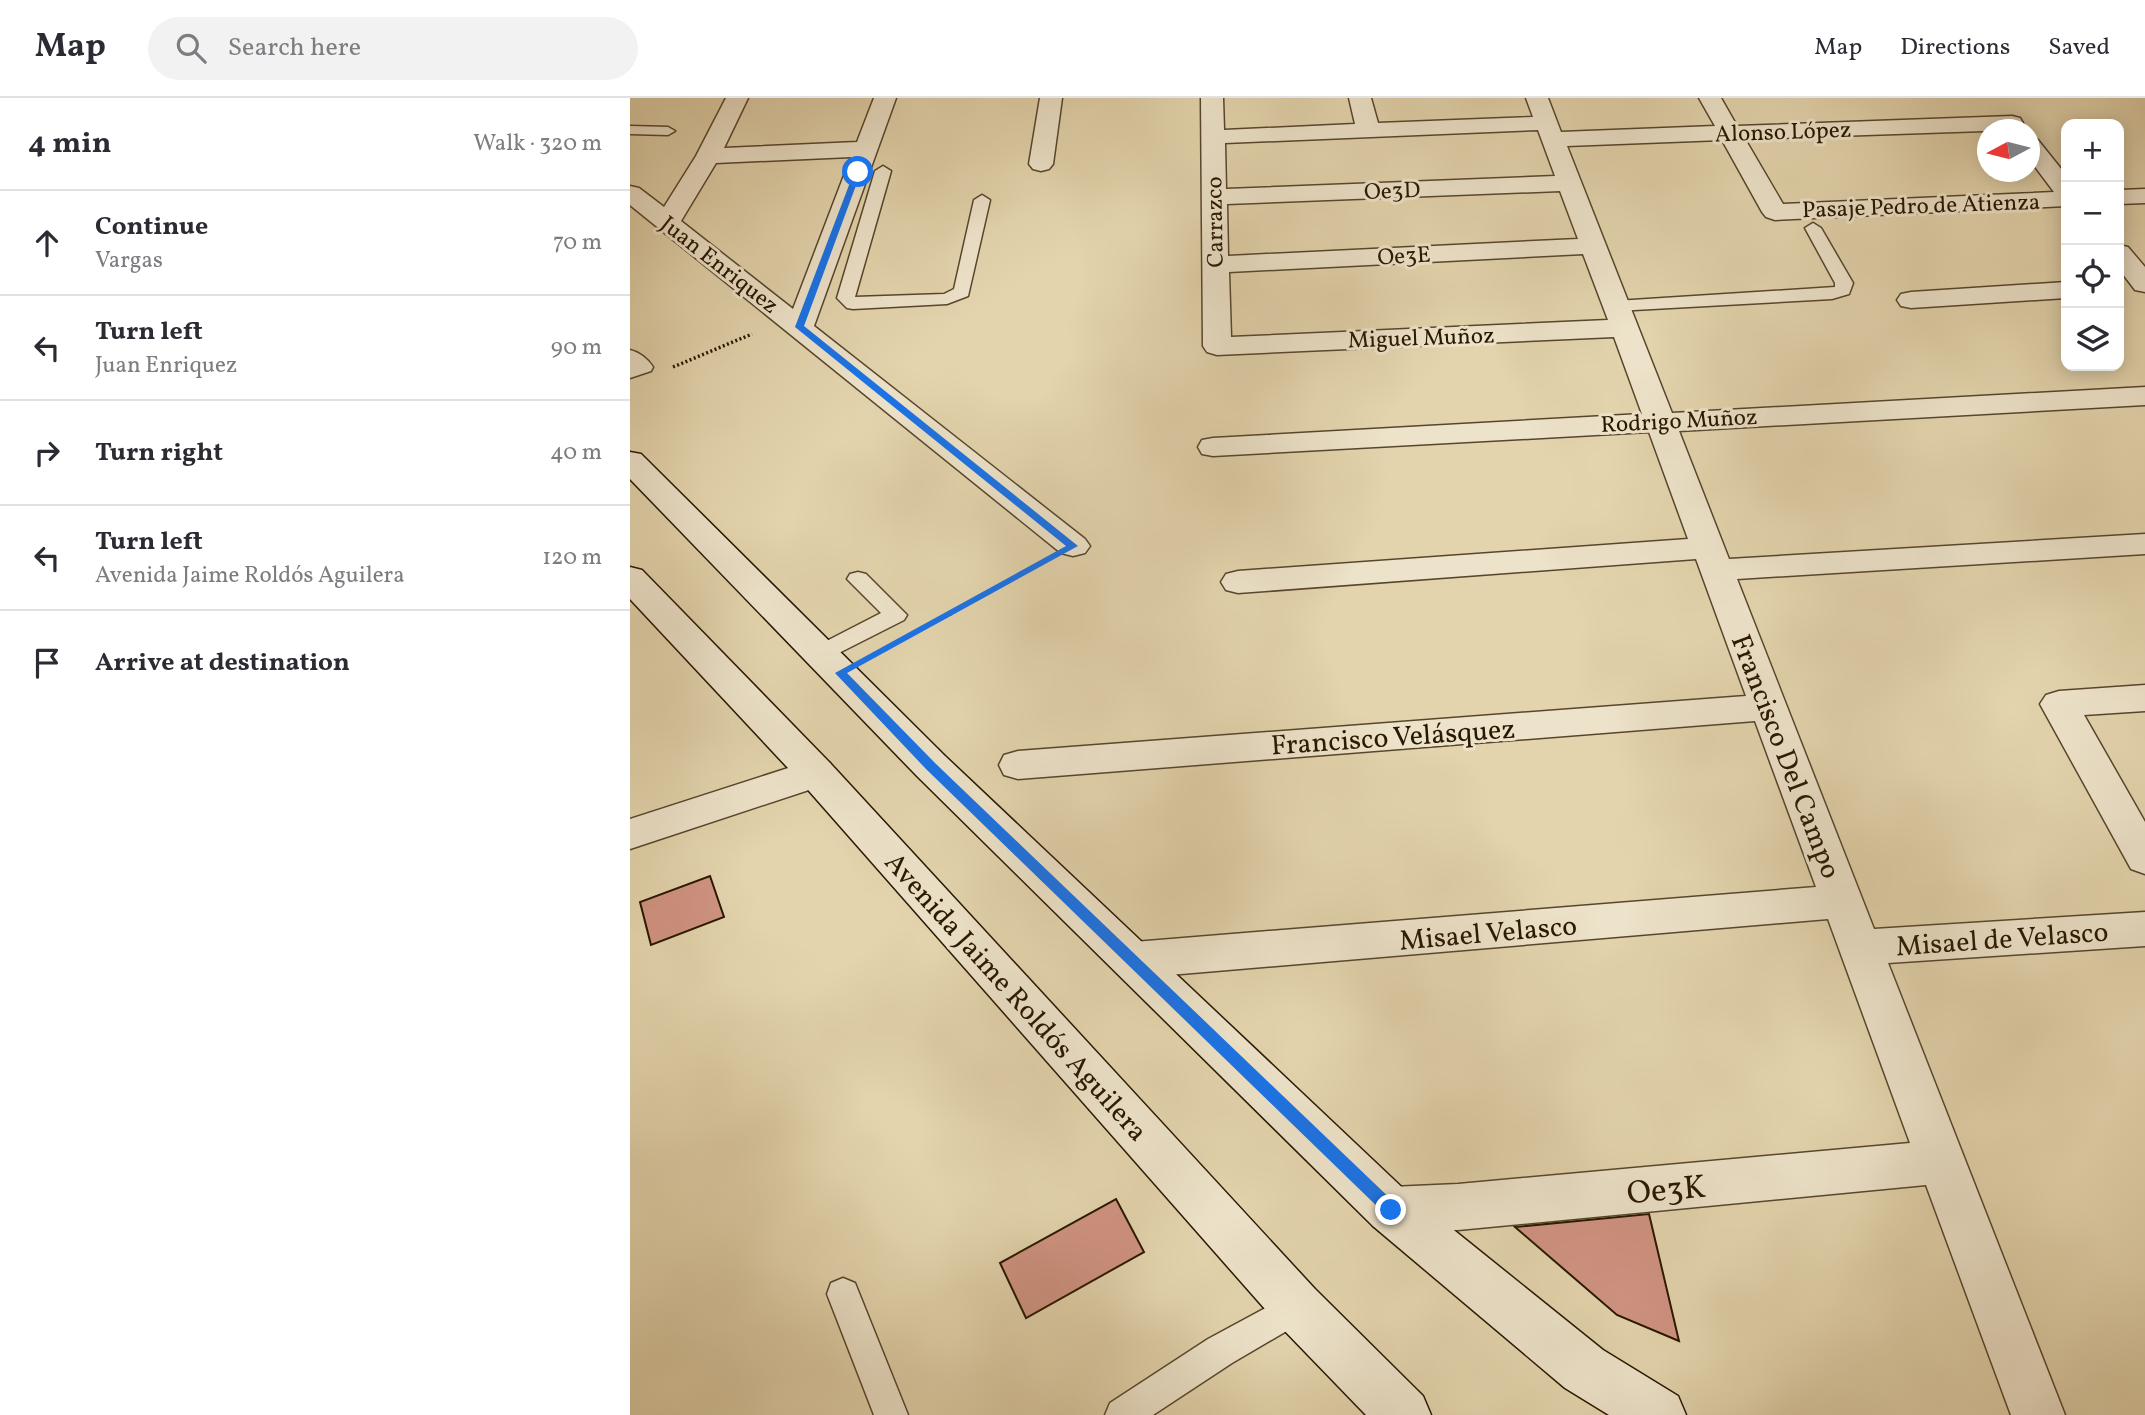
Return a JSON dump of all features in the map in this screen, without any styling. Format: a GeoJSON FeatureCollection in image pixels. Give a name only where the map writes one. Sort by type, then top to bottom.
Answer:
{"type":"FeatureCollection","features":[{"type":"Feature","properties":{"kind":"street"},"geometry":{"type":"LineString","coordinates":[[667,222],[708,156],[737,98]]}},
{"type":"Feature","properties":{"kind":"street"},"geometry":{"type":"LineString","coordinates":[[794,323],[885,98]]}},
{"type":"Feature","properties":{"kind":"street"},"geometry":{"type":"LineString","coordinates":[[1041,164],[1051,98]]}},
{"type":"Feature","properties":{"kind":"street","name":"Carrazco"},"geometry":{"type":"LineString","coordinates":[[1212,98],[1217,346]]}},
{"type":"Feature","properties":{"kind":"street"},"geometry":{"type":"LineString","coordinates":[[1360,98],[1368,131]]}},
{"type":"Feature","properties":{"kind":"street"},"geometry":{"type":"LineString","coordinates":[[1710,98],[1730,132]]}},
{"type":"Feature","properties":{"kind":"street"},"geometry":{"type":"LineString","coordinates":[[1990,98],[2009,119]]}},
{"type":"Feature","properties":{"kind":"street","name":"Alonso López"},"geometry":{"type":"LineString","coordinates":[[1213,137],[1545,120],[1730,132],[1977,127]]}},
{"type":"Feature","properties":{"kind":"street","name":"Francisco Del Campo"},"geometry":{"type":"LineString","coordinates":[[1545,120],[2038,1415]]}},
{"type":"Feature","properties":{"kind":"street","name":"Pasaje Pedro de Atienza"},"geometry":{"type":"LineString","coordinates":[[1730,132],[1775,212],[2061,199]]}},
{"type":"Feature","properties":{"kind":"street"},"geometry":{"type":"LineString","coordinates":[[708,156],[866,149]]}},
{"type":"Feature","properties":{"kind":"street"},"geometry":{"type":"LineString","coordinates":[[2040,159],[2061,185]]}},
{"type":"Feature","properties":{"kind":"street","name":"Oe3D"},"geometry":{"type":"LineString","coordinates":[[1214,197],[1571,183]]}},
{"type":"Feature","properties":{"kind":"street","name":"Juan Enriquez"},"geometry":{"type":"LineString","coordinates":[[630,193],[1073,546]]}},
{"type":"Feature","properties":{"kind":"street"},"geometry":{"type":"LineString","coordinates":[[2124,197],[2145,196]]}},
{"type":"Feature","properties":{"kind":"street","name":"Oe3E"},"geometry":{"type":"LineString","coordinates":[[1215,265],[1593,246]]}},
{"type":"Feature","properties":{"kind":"street"},"geometry":{"type":"LineString","coordinates":[[2124,259],[2145,285]]}},
{"type":"Feature","properties":{"kind":"street"},"geometry":{"type":"LineString","coordinates":[[2124,287],[2145,285]]}},
{"type":"Feature","properties":{"kind":"street"},"geometry":{"type":"LineString","coordinates":[[1911,300],[2061,290]]}},
{"type":"Feature","properties":{"kind":"street","name":"Miguel Muñoz"},"geometry":{"type":"LineString","coordinates":[[1217,346],[1620,317]]}},
{"type":"Feature","properties":{"kind":"street","name":"Rodrigo Muñoz"},"geometry":{"type":"LineString","coordinates":[[1213,447],[2145,396]]}},
{"type":"Feature","properties":{"kind":"street"},"geometry":{"type":"LineString","coordinates":[[630,461],[930,766],[1391,1210],[1584,1369],[1658,1415]]}},
{"type":"Feature","properties":{"kind":"street"},"geometry":{"type":"LineString","coordinates":[[1238,582],[1712,559],[2145,544]]}},
{"type":"Feature","properties":{"kind":"street","name":"Avenida Jaime Roldós Aguilera"},"geometry":{"type":"LineString","coordinates":[[630,578],[816,773],[1297,1307],[1404,1415]]}},
{"type":"Feature","properties":{"kind":"street"},"geometry":{"type":"LineString","coordinates":[[2145,698],[2059,704],[2145,858]]}},
{"type":"Feature","properties":{"kind":"street","name":"Francisco Velásquez"},"geometry":{"type":"LineString","coordinates":[[1018,765],[1768,706]]}},
{"type":"Feature","properties":{"kind":"street"},"geometry":{"type":"LineString","coordinates":[[630,834],[816,773]]}},
{"type":"Feature","properties":{"kind":"street","name":"Misael Velasco"},"geometry":{"type":"LineString","coordinates":[[1134,960],[1842,901]]}},
{"type":"Feature","properties":{"kind":"street","name":"Misael de Velasco"},"geometry":{"type":"LineString","coordinates":[[1860,947],[2145,929]]}},
{"type":"Feature","properties":{"kind":"street","name":"Oe3K"},"geometry":{"type":"LineString","coordinates":[[1391,1210],[1458,1207],[1941,1162]]}},
{"type":"Feature","properties":{"kind":"lane"},"geometry":{"type":"LineString","coordinates":[[630,130],[668,131]]}},
{"type":"Feature","properties":{"kind":"lane"},"geometry":{"type":"LineString","coordinates":[[883,171],[846,298],[853,304],[947,299],[962,292],[982,200]]}},
{"type":"Feature","properties":{"kind":"lane"},"geometry":{"type":"LineString","coordinates":[[1620,317],[1843,290],[1844,283],[1813,228]]}},
{"type":"Feature","properties":{"kind":"lane"},"geometry":{"type":"LineString","coordinates":[[630,355],[644,367],[630,372]]}},
{"type":"Feature","properties":{"kind":"lane"},"geometry":{"type":"LineString","coordinates":[[821,653],[896,615],[858,579]]}},
{"type":"Feature","properties":{"kind":"lane"},"geometry":{"type":"LineString","coordinates":[[842,1294],[891,1415]]}},
{"type":"Feature","properties":{"kind":"lane"},"geometry":{"type":"LineString","coordinates":[[1122,1415],[1220,1350],[1297,1307]]}},
{"type":"Feature","properties":{"kind":"path"},"geometry":{"type":"LineString","coordinates":[[667,370],[794,323]]}},
{"type":"Feature","properties":{"kind":"path"},"geometry":{"type":"LineString","coordinates":[[926,626],[1073,546]]}},
{"type":"Feature","properties":{"kind":"building"},"geometry":{"type":"Polygon","coordinates":[[[710,876],[724,917],[651,945],[640,902],[710,876]]]}},
{"type":"Feature","properties":{"kind":"building"},"geometry":{"type":"Polygon","coordinates":[[[1116,1199],[1144,1252],[1026,1318],[1000,1263],[1116,1199]]]}},
{"type":"Feature","properties":{"kind":"building"},"geometry":{"type":"Polygon","coordinates":[[[1649,1214],[1679,1341],[1617,1315],[1515,1227],[1649,1214]]]}},
{"type":"Feature","properties":{"kind":"route"},"geometry":{"type":"LineString","coordinates":[[858,172],[800,327],[1073,546],[840,673],[930,766],[1391,1210]]}}]}
